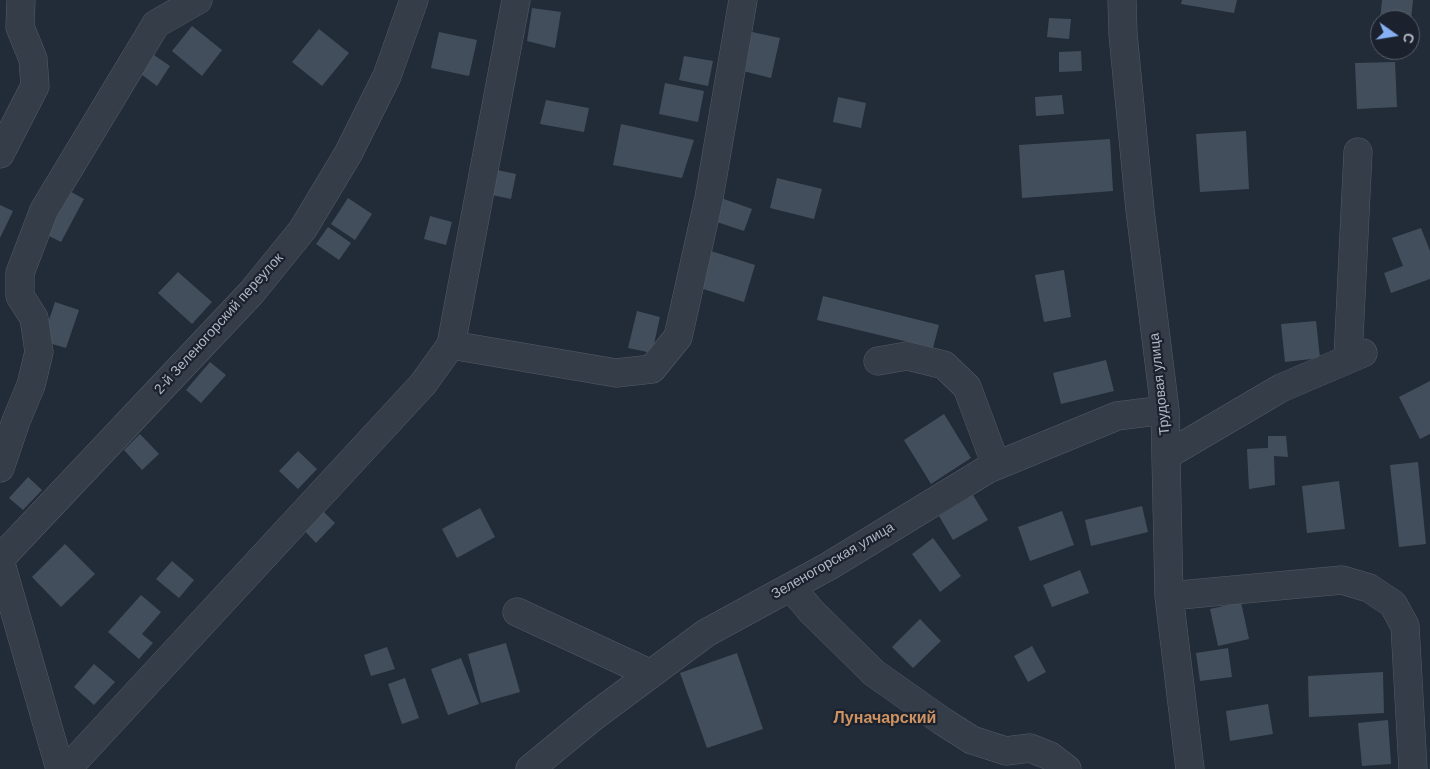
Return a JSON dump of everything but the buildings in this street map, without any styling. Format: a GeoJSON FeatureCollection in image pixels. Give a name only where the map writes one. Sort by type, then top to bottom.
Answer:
{"type":"FeatureCollection","features":[{"type":"Feature","properties":{"kind":"street"},"geometry":{"type":"LineString","coordinates":[[0,154],[35,86],[33,59],[20,27],[21,0]]}},
{"type":"Feature","properties":{"kind":"street"},"geometry":{"type":"LineString","coordinates":[[0,468],[31,385],[38,352],[34,318],[10,289],[20,273],[30,243],[49,202],[156,24],[198,0]]}},
{"type":"Feature","properties":{"kind":"street","name":"2-й Зеленогорский переулок"},"geometry":{"type":"LineString","coordinates":[[0,559],[252,292],[303,229],[348,154],[387,76],[414,0]]}},
{"type":"Feature","properties":{"kind":"street"},"geometry":{"type":"LineString","coordinates":[[66,769],[416,391],[451,345],[516,0]]}},
{"type":"Feature","properties":{"kind":"street"},"geometry":{"type":"LineString","coordinates":[[451,345],[616,374],[652,370],[678,337],[709,198],[743,0]]}},
{"type":"Feature","properties":{"kind":"street","name":"Трудовая улица"},"geometry":{"type":"LineString","coordinates":[[1122,0],[1123,34],[1140,210],[1165,410],[1169,596],[1190,769]]}},
{"type":"Feature","properties":{"kind":"street"},"geometry":{"type":"LineString","coordinates":[[1166,455],[1281,388],[1355,355],[1358,152]]}},
{"type":"Feature","properties":{"kind":"street"},"geometry":{"type":"LineString","coordinates":[[878,361],[907,356],[944,365],[967,387],[996,465]]}},
{"type":"Feature","properties":{"kind":"street","name":"Зеленогорская улица"},"geometry":{"type":"LineString","coordinates":[[530,769],[593,717],[706,633],[791,586],[996,465],[1117,416],[1165,410]]}},
{"type":"Feature","properties":{"kind":"street"},"geometry":{"type":"LineString","coordinates":[[0,559],[60,769]]}},
{"type":"Feature","properties":{"kind":"street"},"geometry":{"type":"LineString","coordinates":[[1169,596],[1342,580],[1369,588],[1393,604],[1406,626],[1414,769]]}},
{"type":"Feature","properties":{"kind":"street"},"geometry":{"type":"LineString","coordinates":[[791,586],[811,611],[874,673],[942,721],[972,740],[1006,751],[1030,748],[1050,756],[1068,769]]}},
{"type":"Feature","properties":{"kind":"street"},"geometry":{"type":"LineString","coordinates":[[517,612],[651,674]]}},
{"type":"Feature","properties":{"kind":"district","name":"Луначарский"},"geometry":{"type":"Point","coordinates":[885,719]}}]}
